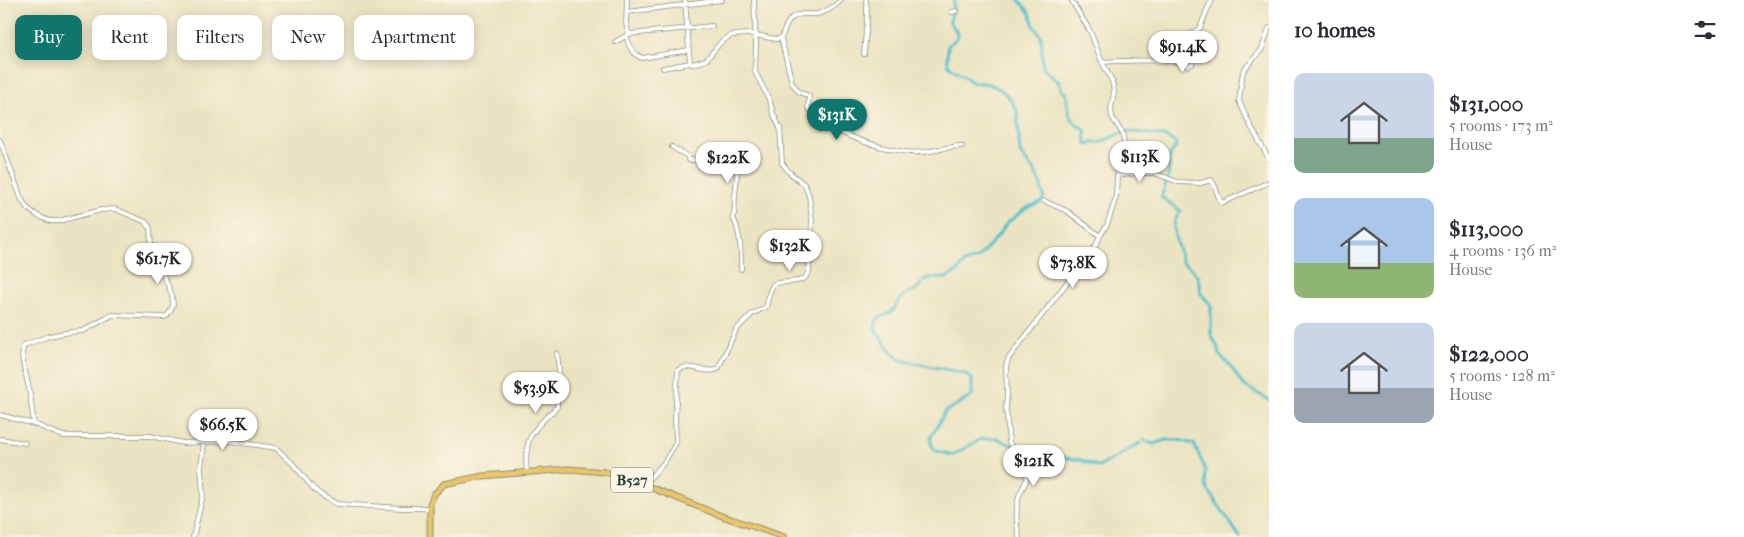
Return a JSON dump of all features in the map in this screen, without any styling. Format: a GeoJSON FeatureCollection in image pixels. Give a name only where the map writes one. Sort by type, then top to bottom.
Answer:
{"type":"FeatureCollection","features":[{"type":"Feature","properties":{"kind":"main road","name":"B527"},"geometry":{"type":"LineString","coordinates":[[430,537],[429,508],[434,494],[441,486],[470,478],[568,469],[618,475],[784,537]]}},
{"type":"Feature","properties":{"kind":"street"},"geometry":{"type":"LineString","coordinates":[[627,0],[626,24],[628,43],[636,55],[642,58],[688,50]]}},
{"type":"Feature","properties":{"kind":"street"},"geometry":{"type":"LineString","coordinates":[[627,12],[685,2],[722,0]]}},
{"type":"Feature","properties":{"kind":"street"},"geometry":{"type":"LineString","coordinates":[[644,484],[663,464],[676,443],[675,416],[678,370],[686,367],[714,371],[718,369],[736,330],[752,314],[766,307],[773,285],[776,283],[798,281],[805,278],[809,271],[812,222],[809,196],[804,184],[789,172],[782,163],[780,128],[770,101],[755,72],[754,0]]}},
{"type":"Feature","properties":{"kind":"street"},"geometry":{"type":"LineString","coordinates":[[841,0],[827,10],[816,14],[799,14],[792,17],[787,23],[781,38],[792,82],[799,92],[809,96],[808,108],[815,115],[826,117],[840,132],[858,140],[900,151],[923,152],[945,147],[962,146]]}},
{"type":"Feature","properties":{"kind":"street"},"geometry":{"type":"LineString","coordinates":[[864,54],[868,25],[866,0]]}},
{"type":"Feature","properties":{"kind":"street"},"geometry":{"type":"LineString","coordinates":[[1018,537],[1017,508],[1027,477],[1010,444],[1006,408],[1006,366],[1008,359],[1096,246],[1112,212],[1123,149],[1122,132],[1112,117],[1111,109],[1114,87],[1090,31],[1071,0]]}},
{"type":"Feature","properties":{"kind":"street"},"geometry":{"type":"LineString","coordinates":[[1171,60],[1182,39],[1200,28],[1212,0]]}},
{"type":"Feature","properties":{"kind":"street"},"geometry":{"type":"LineString","coordinates":[[685,2],[690,63]]}},
{"type":"Feature","properties":{"kind":"street"},"geometry":{"type":"LineString","coordinates":[[614,42],[628,36],[712,26]]}},
{"type":"Feature","properties":{"kind":"street"},"geometry":{"type":"LineString","coordinates":[[1269,28],[1262,49],[1243,71],[1239,101],[1269,159]]}},
{"type":"Feature","properties":{"kind":"street"},"geometry":{"type":"LineString","coordinates":[[663,68],[706,60],[721,42],[732,35],[750,34],[776,39],[781,38]]}},
{"type":"Feature","properties":{"kind":"street"},"geometry":{"type":"LineString","coordinates":[[1102,62],[1171,60],[1188,66],[1192,64]]}},
{"type":"Feature","properties":{"kind":"street"},"geometry":{"type":"LineString","coordinates":[[0,140],[21,198],[27,208],[38,216],[59,221],[101,210],[115,209],[146,222],[150,228],[151,246],[172,295],[173,305],[167,316],[112,316],[84,331],[49,336],[24,345],[22,352],[23,371],[28,382],[34,424]]}},
{"type":"Feature","properties":{"kind":"street"},"geometry":{"type":"LineString","coordinates":[[672,147],[687,156],[689,160],[727,152],[730,152],[734,157],[737,188],[735,196],[736,210],[733,217],[738,227],[741,246],[740,269]]}},
{"type":"Feature","properties":{"kind":"street"},"geometry":{"type":"LineString","coordinates":[[1117,176],[1154,173],[1178,182],[1201,183],[1211,180],[1214,181],[1219,200],[1222,203],[1269,182]]}},
{"type":"Feature","properties":{"kind":"street"},"geometry":{"type":"LineString","coordinates":[[1044,201],[1067,211],[1100,236]]}},
{"type":"Feature","properties":{"kind":"street"},"geometry":{"type":"LineString","coordinates":[[527,472],[526,451],[532,434],[537,426],[557,408],[557,352]]}},
{"type":"Feature","properties":{"kind":"street"},"geometry":{"type":"LineString","coordinates":[[0,416],[34,424],[62,436],[150,436],[183,443],[229,441],[276,448],[293,464],[312,488],[337,504],[429,508]]}},
{"type":"Feature","properties":{"kind":"street"},"geometry":{"type":"LineString","coordinates":[[0,439],[26,443]]}},
{"type":"Feature","properties":{"kind":"street"},"geometry":{"type":"LineString","coordinates":[[193,537],[203,495],[201,468],[204,443]]}},
{"type":"Feature","properties":{"kind":"waterway"},"geometry":{"type":"LineString","coordinates":[[954,0],[950,22],[957,36],[948,45],[947,62],[950,67],[974,83],[994,86],[1009,98],[1017,111],[1020,153],[1034,171],[1044,197],[1041,202],[1026,208],[1007,223],[978,258],[964,263],[958,271],[946,278],[929,278],[924,280],[917,289],[900,299],[892,312],[877,319],[875,328],[890,351],[900,360],[964,373],[972,379],[972,396],[945,412],[931,437],[931,444],[936,451],[953,455],[981,439],[997,438],[1025,449],[1046,449],[1061,457],[1081,460],[1099,467],[1140,443]]}},
{"type":"Feature","properties":{"kind":"waterway"},"geometry":{"type":"LineString","coordinates":[[1019,0],[1030,13],[1034,26],[1041,36],[1043,68],[1059,82],[1062,91],[1066,93],[1070,115],[1085,130],[1086,144],[1101,142],[1128,131],[1164,136],[1176,143],[1176,147],[1171,153],[1168,177],[1161,197],[1181,211],[1174,222],[1174,228],[1182,262],[1191,268],[1198,277],[1201,294],[1211,305],[1211,334],[1218,348],[1219,355],[1229,364],[1243,385],[1269,400]]}},
{"type":"Feature","properties":{"kind":"waterway"},"geometry":{"type":"LineString","coordinates":[[1144,440],[1153,444],[1166,440],[1178,440],[1194,444],[1205,469],[1206,487],[1240,537]]}}]}
